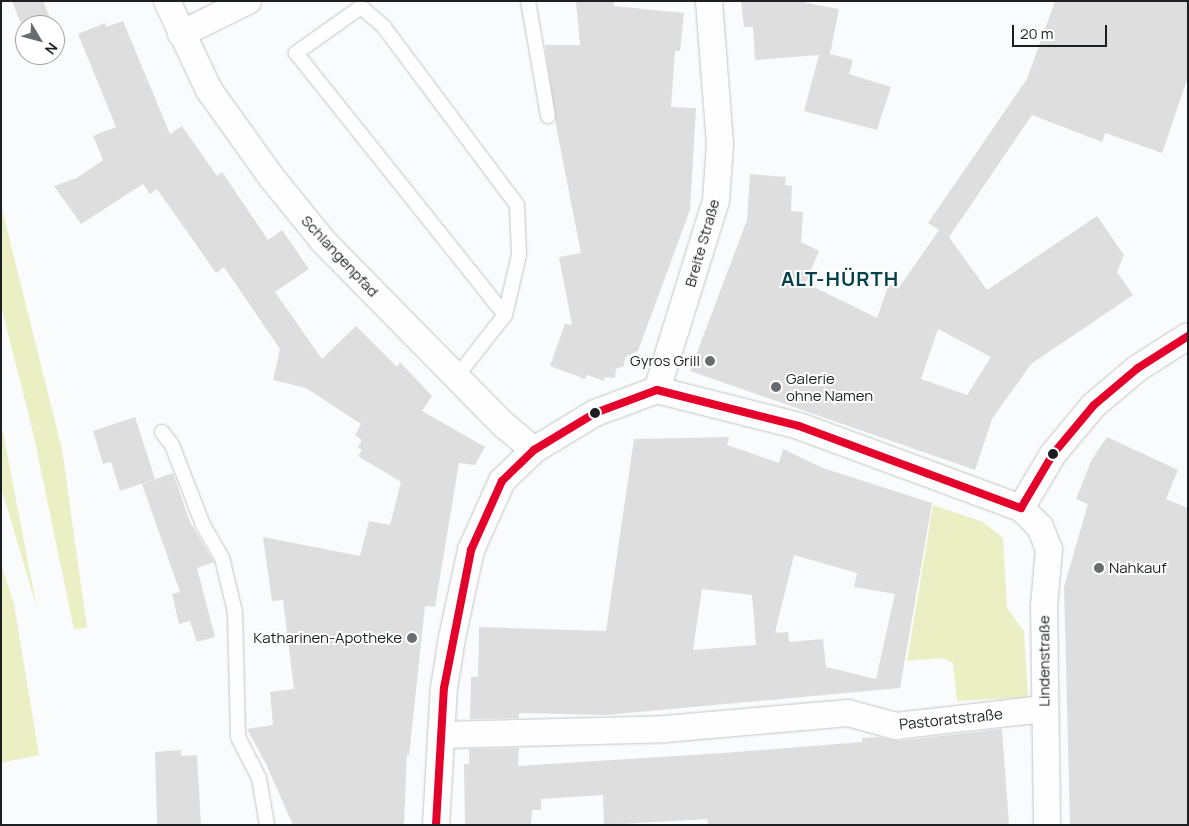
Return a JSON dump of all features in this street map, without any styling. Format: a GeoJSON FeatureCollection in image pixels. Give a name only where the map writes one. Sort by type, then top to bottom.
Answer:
{"type":"FeatureCollection","features":[{"type":"Feature","properties":{"kind":"street","name":"Schlangenpfad"},"geometry":{"type":"LineString","coordinates":[[168,1],[181,34],[209,90],[283,192],[323,241],[504,425],[534,450]]}},
{"type":"Feature","properties":{"kind":"street"},"geometry":{"type":"LineString","coordinates":[[181,34],[248,1]]}},
{"type":"Feature","properties":{"kind":"street","name":"Breite Straße"},"geometry":{"type":"LineString","coordinates":[[657,390],[716,201],[720,144],[709,1]]}},
{"type":"Feature","properties":{"kind":"street"},"geometry":{"type":"LineString","coordinates":[[436,825],[441,735],[450,646],[471,550],[502,481],[534,450],[595,413],[657,390],[799,426],[1021,508],[1053,454],[1094,405],[1138,368],[1188,336]]}},
{"type":"Feature","properties":{"kind":"street","name":"Lindenstraße"},"geometry":{"type":"LineString","coordinates":[[1021,508],[1040,527],[1049,549],[1044,606],[1043,709],[1046,825]]}},
{"type":"Feature","properties":{"kind":"street","name":"Pastoratstraße"},"geometry":{"type":"LineString","coordinates":[[441,735],[665,729],[848,713],[896,726],[1043,709]]}},
{"type":"Feature","properties":{"kind":"lane"},"geometry":{"type":"LineString","coordinates":[[528,1],[548,116]]}},
{"type":"Feature","properties":{"kind":"lane"},"geometry":{"type":"LineString","coordinates":[[457,376],[505,315],[519,255],[517,205],[383,26],[361,7],[296,53],[505,315]]}},
{"type":"Feature","properties":{"kind":"lane"},"geometry":{"type":"LineString","coordinates":[[162,432],[172,445],[203,524],[222,558],[235,612],[238,737],[259,778],[267,825]]}},
{"type":"Feature","properties":{"kind":"green space"},"geometry":{"type":"Polygon","coordinates":[[[1,205],[62,449],[87,628],[74,629],[33,432],[1,306],[1,205]]]}},
{"type":"Feature","properties":{"kind":"green space"},"geometry":{"type":"Polygon","coordinates":[[[1,422],[37,609],[1,487],[1,422]]]}},
{"type":"Feature","properties":{"kind":"green space"},"geometry":{"type":"Polygon","coordinates":[[[933,505],[983,522],[1003,538],[1007,608],[1024,631],[1028,697],[957,701],[953,663],[942,658],[907,661],[933,505]]]}},
{"type":"Feature","properties":{"kind":"green space"},"geometry":{"type":"Polygon","coordinates":[[[1,564],[14,604],[39,755],[1,763],[1,564]]]}},
{"type":"Feature","properties":{"kind":"building"},"geometry":{"type":"Polygon","coordinates":[[[12,1],[43,1],[49,15],[18,15],[12,1]]]}},
{"type":"Feature","properties":{"kind":"building"},"geometry":{"type":"Polygon","coordinates":[[[576,1],[614,1],[614,6],[684,13],[680,51],[675,51],[671,107],[696,108],[690,210],[638,351],[625,357],[624,366],[616,369],[615,378],[605,377],[604,381],[587,375],[585,379],[550,366],[565,324],[572,325],[559,257],[581,253],[557,131],[545,45],[580,45],[576,1]]]}},
{"type":"Feature","properties":{"kind":"building"},"geometry":{"type":"Polygon","coordinates":[[[741,1],[797,1],[839,9],[830,54],[853,60],[849,74],[891,87],[877,130],[804,111],[819,55],[755,60],[753,27],[744,27],[741,1]]]}},
{"type":"Feature","properties":{"kind":"building"},"geometry":{"type":"Polygon","coordinates":[[[1055,1],[1188,1],[1188,77],[1162,153],[1105,133],[1102,142],[1032,115],[949,237],[987,290],[1097,216],[1124,255],[1117,272],[1133,295],[1031,364],[992,419],[975,470],[690,371],[747,220],[750,174],[786,177],[785,185],[792,186],[791,211],[803,212],[801,242],[819,251],[806,283],[877,318],[889,284],[898,289],[939,230],[928,223],[1027,79],[1055,1]],[[938,329],[921,379],[967,395],[991,357],[938,329]]]}},
{"type":"Feature","properties":{"kind":"building"},"geometry":{"type":"Polygon","coordinates":[[[123,21],[170,134],[182,126],[217,176],[222,172],[268,240],[282,230],[309,269],[275,292],[322,359],[356,326],[397,367],[400,362],[432,396],[422,411],[485,447],[475,465],[459,463],[435,607],[425,606],[409,756],[407,754],[404,825],[293,825],[266,764],[247,729],[273,725],[270,692],[294,689],[283,600],[272,601],[263,537],[360,556],[369,521],[390,525],[401,482],[358,456],[362,450],[358,447],[362,440],[355,435],[361,424],[306,388],[273,380],[280,349],[224,267],[216,273],[157,189],[150,194],[143,184],[81,224],[54,186],[77,178],[103,160],[93,136],[116,127],[78,34],[105,23],[106,27],[123,21]]]}},
{"type":"Feature","properties":{"kind":"building"},"geometry":{"type":"Polygon","coordinates":[[[135,417],[155,479],[120,491],[111,462],[103,464],[93,431],[135,417]]]}},
{"type":"Feature","properties":{"kind":"building"},"geometry":{"type":"Polygon","coordinates":[[[729,437],[727,445],[779,463],[783,449],[823,468],[932,503],[900,688],[606,715],[519,713],[519,718],[470,719],[471,677],[478,677],[479,627],[606,631],[634,439],[729,437]],[[794,555],[775,633],[788,632],[789,642],[823,639],[826,667],[876,679],[895,594],[854,587],[857,573],[794,555]],[[702,589],[693,650],[756,645],[752,595],[702,589]]]}},
{"type":"Feature","properties":{"kind":"building"},"geometry":{"type":"Polygon","coordinates":[[[1107,437],[1178,470],[1166,499],[1188,508],[1188,825],[1070,825],[1064,587],[1088,504],[1076,499],[1092,459],[1107,437]]]}},
{"type":"Feature","properties":{"kind":"building"},"geometry":{"type":"Polygon","coordinates":[[[173,473],[190,522],[214,562],[197,568],[215,637],[197,642],[190,621],[179,624],[172,594],[180,592],[142,484],[173,473]]]}},
{"type":"Feature","properties":{"kind":"building"},"geometry":{"type":"Polygon","coordinates":[[[1002,729],[1009,825],[708,825],[707,819],[604,825],[603,795],[541,799],[541,810],[532,810],[531,825],[465,825],[464,764],[469,764],[469,749],[519,748],[518,766],[862,742],[862,738],[878,737],[898,741],[1002,729]]]}},
{"type":"Feature","properties":{"kind":"building"},"geometry":{"type":"Polygon","coordinates":[[[181,750],[181,756],[197,755],[201,825],[157,825],[155,752],[181,750]]]}},
{"type":"Feature","properties":{"kind":"transit line"},"geometry":{"type":"LineString","coordinates":[[1021,508],[1053,454],[1094,405],[1138,368],[1188,336]]}},
{"type":"Feature","properties":{"kind":"transit line"},"geometry":{"type":"LineString","coordinates":[[436,825],[444,688],[471,550],[502,481],[534,450],[595,413],[657,390],[799,426],[1021,508]]}},
{"type":"Feature","properties":{"kind":"place","name":"Gyros Grill"},"geometry":{"type":"Point","coordinates":[710,361]}},
{"type":"Feature","properties":{"kind":"place","name":"Galerie ohne Namen"},"geometry":{"type":"Point","coordinates":[776,387]}},
{"type":"Feature","properties":{"kind":"place","name":"Nahkauf"},"geometry":{"type":"Point","coordinates":[1099,568]}},
{"type":"Feature","properties":{"kind":"place","name":"Katharinen-Apotheke"},"geometry":{"type":"Point","coordinates":[412,638]}},
{"type":"Feature","properties":{"kind":"district","name":"ALT-HÜRTH"},"geometry":{"type":"Point","coordinates":[840,278]}}]}
